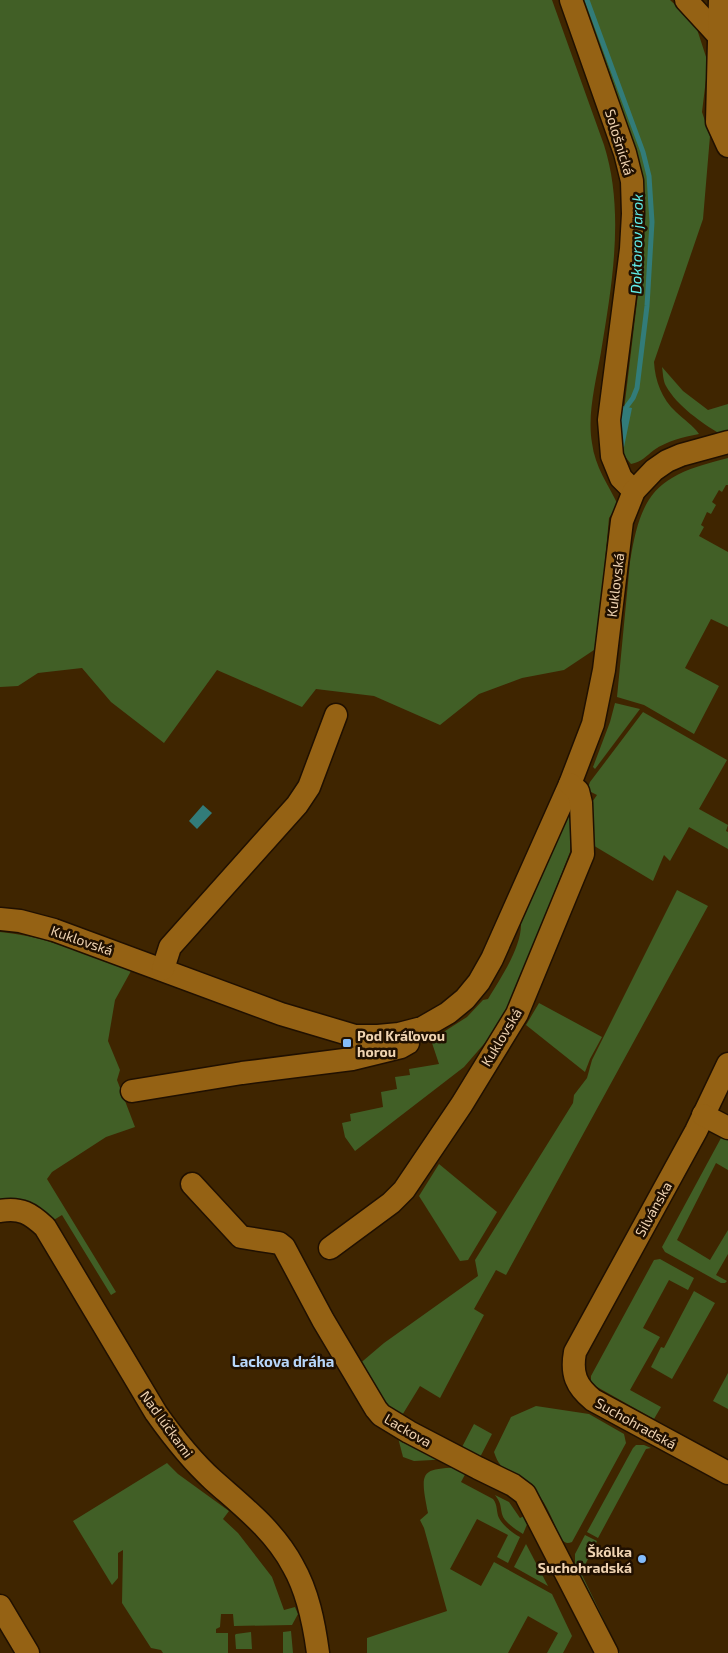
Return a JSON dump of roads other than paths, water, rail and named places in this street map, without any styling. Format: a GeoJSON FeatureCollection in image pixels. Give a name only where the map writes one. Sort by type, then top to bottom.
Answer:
{"type":"FeatureCollection","features":[{"type":"Feature","properties":{"kind":"street","name":"Sološnická"},"geometry":{"type":"LineString","coordinates":[[570,0],[625,153],[632,181],[631,249],[609,420],[612,456],[620,478],[634,491]]}},
{"type":"Feature","properties":{"kind":"street"},"geometry":{"type":"LineString","coordinates":[[686,0],[719,36]]}},
{"type":"Feature","properties":{"kind":"street"},"geometry":{"type":"LineString","coordinates":[[720,0],[717,122],[728,146]]}},
{"type":"Feature","properties":{"kind":"street","name":"Kuklovská"},"geometry":{"type":"LineString","coordinates":[[0,920],[20,921],[54,930],[281,1014],[355,1036],[399,1034],[422,1028],[448,1014],[465,999],[479,982],[506,929],[570,784],[593,724],[604,670],[622,521],[634,491],[654,470],[667,461],[681,454],[728,442]]}},
{"type":"Feature","properties":{"kind":"street"},"geometry":{"type":"LineString","coordinates":[[162,969],[170,947],[297,805],[309,787],[336,715]]}},
{"type":"Feature","properties":{"kind":"street","name":"Kuklovská"},"geometry":{"type":"LineString","coordinates":[[330,1248],[391,1203],[404,1190],[462,1104],[517,1014],[583,854],[581,803],[578,792],[570,784]]}},
{"type":"Feature","properties":{"kind":"street","name":"Kuklovská"},"geometry":{"type":"LineString","coordinates":[[132,1091],[352,1058],[401,1047],[410,1042],[422,1028]]}},
{"type":"Feature","properties":{"kind":"street","name":"Silvánska"},"geometry":{"type":"LineString","coordinates":[[575,1352],[703,1115],[728,1064]]}},
{"type":"Feature","properties":{"kind":"street"},"geometry":{"type":"LineString","coordinates":[[703,1115],[728,1128]]}},
{"type":"Feature","properties":{"kind":"street","name":"Lackova"},"geometry":{"type":"LineString","coordinates":[[192,1184],[241,1237],[278,1244],[284,1247],[323,1320],[381,1415],[440,1448],[513,1485],[525,1494],[607,1653]]}},
{"type":"Feature","properties":{"kind":"street","name":"Nad lúčkami"},"geometry":{"type":"LineString","coordinates":[[0,1211],[18,1210],[32,1215],[45,1228],[156,1414],[173,1437],[191,1458],[258,1519],[276,1539],[293,1565],[302,1584],[315,1628],[318,1653]]}},
{"type":"Feature","properties":{"kind":"street","name":"Suchohradská"},"geometry":{"type":"LineString","coordinates":[[575,1352],[573,1364],[575,1379],[582,1391],[593,1400],[728,1473]]}},
{"type":"Feature","properties":{"kind":"street"},"geometry":{"type":"LineString","coordinates":[[0,1606],[28,1653]]}},
{"type":"Feature","properties":{"kind":"water"},"geometry":{"type":"Polygon","coordinates":[[[623,406],[632,408],[624,447],[615,445],[623,406]]]}},
{"type":"Feature","properties":{"kind":"water"},"geometry":{"type":"Polygon","coordinates":[[[203,805],[212,813],[197,829],[189,821],[203,805]]]}},
{"type":"Feature","properties":{"kind":"waterway","name":"Doktorov jarok"},"geometry":{"type":"LineString","coordinates":[[587,0],[643,152],[649,176],[652,222],[647,306],[637,388],[627,406]]}},
{"type":"Feature","properties":{"kind":"place","name":"Pod Kráľovou horou"},"geometry":{"type":"Point","coordinates":[347,1043]}},
{"type":"Feature","properties":{"kind":"place","name":"Škôlka Suchohradská"},"geometry":{"type":"Point","coordinates":[642,1559]}},
{"type":"Feature","properties":{"kind":"district","name":"Lackova dráha"},"geometry":{"type":"Point","coordinates":[283,1361]}}]}
